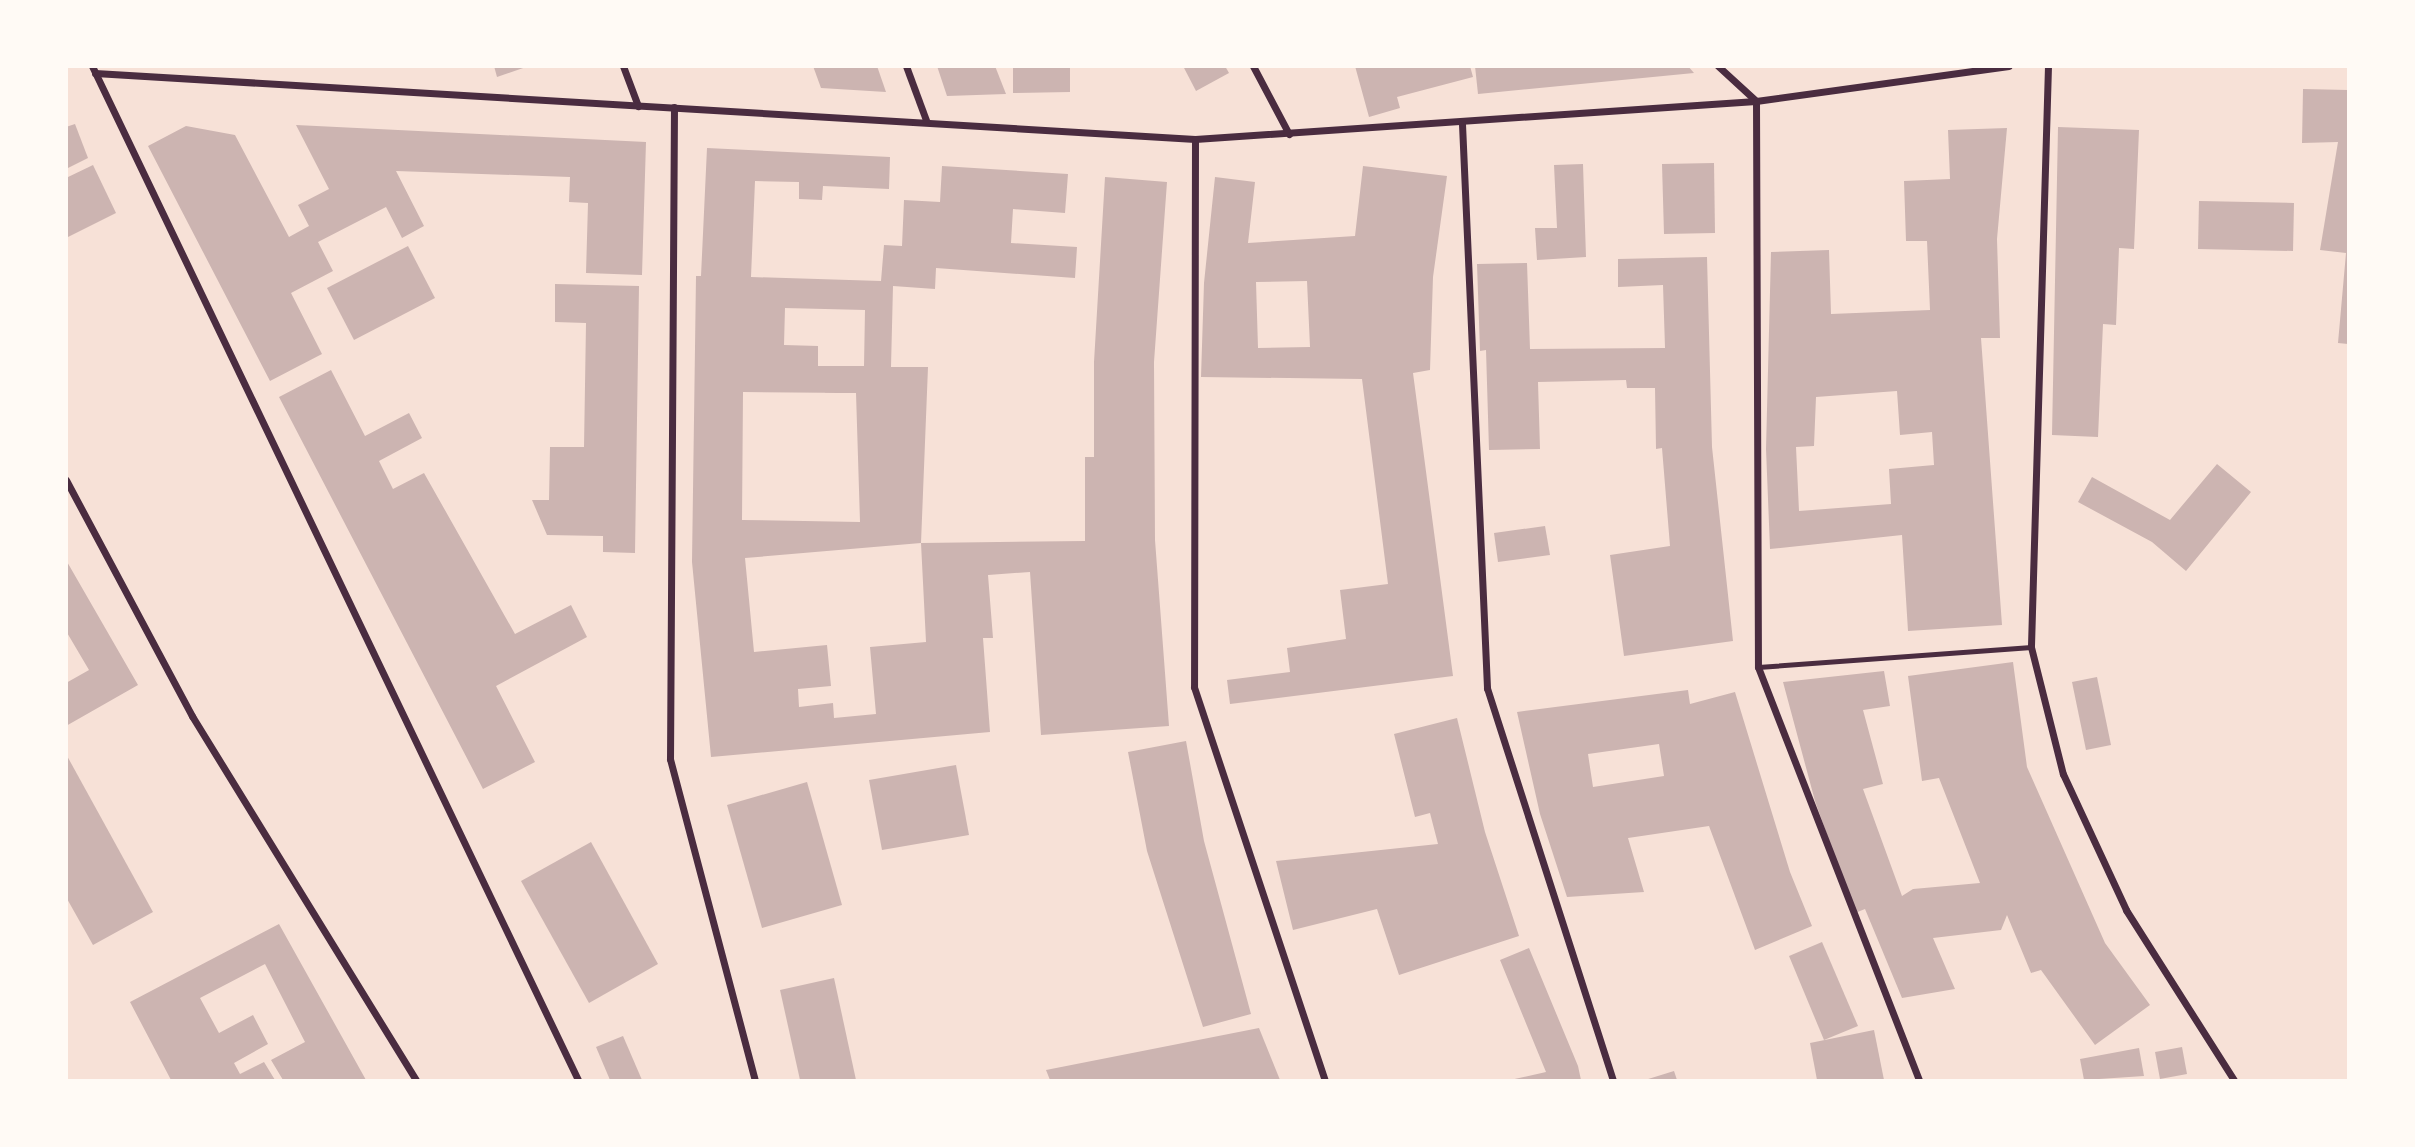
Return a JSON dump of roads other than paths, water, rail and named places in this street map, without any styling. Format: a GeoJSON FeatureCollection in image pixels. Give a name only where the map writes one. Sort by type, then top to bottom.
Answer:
{"type":"FeatureCollection","features":[{"type":"Feature","properties":{"kind":"street"},"geometry":{"type":"LineString","coordinates":[[623,66],[638,106]]}},
{"type":"Feature","properties":{"kind":"street"},"geometry":{"type":"LineString","coordinates":[[906,66],[926,120]]}},
{"type":"Feature","properties":{"kind":"street"},"geometry":{"type":"LineString","coordinates":[[1253,66],[1289,134]]}},
{"type":"Feature","properties":{"kind":"street"},"geometry":{"type":"LineString","coordinates":[[1718,66],[1756,101],[1758,667],[1919,1080]]}},
{"type":"Feature","properties":{"kind":"street"},"geometry":{"type":"LineString","coordinates":[[578,1080],[94,70],[638,106],[926,120],[1195,139],[1462,124],[1756,101],[2009,66]]}},
{"type":"Feature","properties":{"kind":"street"},"geometry":{"type":"LineString","coordinates":[[2048,66],[2031,647],[2063,774],[2126,910],[2234,1080]]}},
{"type":"Feature","properties":{"kind":"street"},"geometry":{"type":"LineString","coordinates":[[674,107],[670,759],[755,1080]]}},
{"type":"Feature","properties":{"kind":"street"},"geometry":{"type":"LineString","coordinates":[[1462,124],[1487,688],[1613,1080]]}},
{"type":"Feature","properties":{"kind":"street"},"geometry":{"type":"LineString","coordinates":[[1195,139],[1194,687],[1325,1080]]}},
{"type":"Feature","properties":{"kind":"street"},"geometry":{"type":"LineString","coordinates":[[66,480],[192,716],[416,1080]]}},
{"type":"Feature","properties":{"kind":"lane"},"geometry":{"type":"LineString","coordinates":[[1758,667],[2031,647]]}}]}
